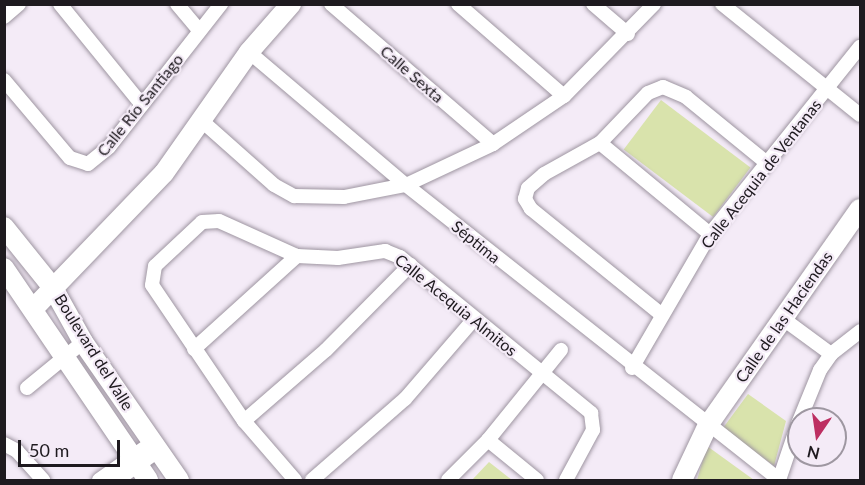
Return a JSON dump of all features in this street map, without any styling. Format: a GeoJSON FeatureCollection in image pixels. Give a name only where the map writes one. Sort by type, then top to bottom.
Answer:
{"type":"FeatureCollection","features":[{"type":"Feature","properties":{"kind":"street"},"geometry":{"type":"LineString","coordinates":[[4,17],[19,4]]}},
{"type":"Feature","properties":{"kind":"street"},"geometry":{"type":"LineString","coordinates":[[60,4],[142,105]]}},
{"type":"Feature","properties":{"kind":"street"},"geometry":{"type":"LineString","coordinates":[[177,4],[200,31]]}},
{"type":"Feature","properties":{"kind":"street","name":"Calle Río Santiago"},"geometry":{"type":"LineString","coordinates":[[4,80],[70,158],[80,164],[88,164],[102,155],[221,4]]}},
{"type":"Feature","properties":{"kind":"street"},"geometry":{"type":"LineString","coordinates":[[34,308],[133,209],[202,121],[249,52],[291,4]]}},
{"type":"Feature","properties":{"kind":"street","name":"Calle Sexta"},"geometry":{"type":"LineString","coordinates":[[331,4],[493,144]]}},
{"type":"Feature","properties":{"kind":"street"},"geometry":{"type":"LineString","coordinates":[[458,4],[564,96]]}},
{"type":"Feature","properties":{"kind":"street"},"geometry":{"type":"LineString","coordinates":[[593,4],[628,34]]}},
{"type":"Feature","properties":{"kind":"street"},"geometry":{"type":"LineString","coordinates":[[202,121],[283,191],[317,200],[406,185],[493,144],[564,96],[628,34],[654,4]]}},
{"type":"Feature","properties":{"kind":"street"},"geometry":{"type":"LineString","coordinates":[[726,6],[861,115]]}},
{"type":"Feature","properties":{"kind":"street","name":"Calle Acequia de Ventanas"},"geometry":{"type":"LineString","coordinates":[[632,368],[710,234],[861,47]]}},
{"type":"Feature","properties":{"kind":"street","name":"Séptima"},"geometry":{"type":"LineString","coordinates":[[249,52],[406,185],[632,368],[779,480]]}},
{"type":"Feature","properties":{"kind":"street"},"geometry":{"type":"LineString","coordinates":[[662,315],[527,204],[525,194],[532,182],[600,143],[648,93],[663,87],[686,97],[767,162]]}},
{"type":"Feature","properties":{"kind":"street"},"geometry":{"type":"LineString","coordinates":[[600,143],[710,234]]}},
{"type":"Feature","properties":{"kind":"street","name":"Calle de las Haciendas"},"geometry":{"type":"LineString","coordinates":[[682,480],[708,425],[861,209]]}},
{"type":"Feature","properties":{"kind":"street","name":"Calle Acequia Almitos"},"geometry":{"type":"LineString","coordinates":[[295,480],[244,421],[152,285],[155,266],[175,244],[202,222],[219,221],[297,256],[338,258],[386,251],[410,266],[594,418],[593,430],[566,480]]}},
{"type":"Feature","properties":{"kind":"street","name":"Boulevard del Valle"},"geometry":{"type":"LineString","coordinates":[[4,227],[53,288],[83,342],[179,480]]}},
{"type":"Feature","properties":{"kind":"street"},"geometry":{"type":"LineString","coordinates":[[194,349],[297,256]]}},
{"type":"Feature","properties":{"kind":"street"},"geometry":{"type":"LineString","coordinates":[[244,421],[326,350],[410,266]]}},
{"type":"Feature","properties":{"kind":"street","name":"Boulevard del Valle"},"geometry":{"type":"LineString","coordinates":[[4,268],[34,308],[139,468]]}},
{"type":"Feature","properties":{"kind":"street"},"geometry":{"type":"LineString","coordinates":[[312,480],[391,413],[474,318]]}},
{"type":"Feature","properties":{"kind":"street"},"geometry":{"type":"LineString","coordinates":[[782,318],[831,354]]}},
{"type":"Feature","properties":{"kind":"street"},"geometry":{"type":"LineString","coordinates":[[805,407],[831,354],[861,331]]}},
{"type":"Feature","properties":{"kind":"street"},"geometry":{"type":"LineString","coordinates":[[27,388],[83,342]]}},
{"type":"Feature","properties":{"kind":"street"},"geometry":{"type":"LineString","coordinates":[[448,480],[488,440],[561,350]]}},
{"type":"Feature","properties":{"kind":"street"},"geometry":{"type":"LineString","coordinates":[[488,440],[537,480]]}},
{"type":"Feature","properties":{"kind":"street"},"geometry":{"type":"LineString","coordinates":[[4,444],[17,451],[43,480]]}},
{"type":"Feature","properties":{"kind":"street"},"geometry":{"type":"LineString","coordinates":[[117,480],[139,468],[156,446]]}},
{"type":"Feature","properties":{"kind":"street"},"geometry":{"type":"LineString","coordinates":[[779,480],[787,456]]}},
{"type":"Feature","properties":{"kind":"street"},"geometry":{"type":"LineString","coordinates":[[99,480],[139,468]]}},
{"type":"Feature","properties":{"kind":"green space"},"geometry":{"type":"Polygon","coordinates":[[[661,100],[750,167],[713,217],[624,150],[661,100]]]}},
{"type":"Feature","properties":{"kind":"green space"},"geometry":{"type":"Polygon","coordinates":[[[748,394],[786,421],[774,466],[723,428],[748,394]]]}},
{"type":"Feature","properties":{"kind":"green space"},"geometry":{"type":"Polygon","coordinates":[[[707,446],[754,480],[697,480],[707,446]]]}},
{"type":"Feature","properties":{"kind":"green space"},"geometry":{"type":"Polygon","coordinates":[[[489,462],[512,480],[472,480],[489,462]]]}}]}
